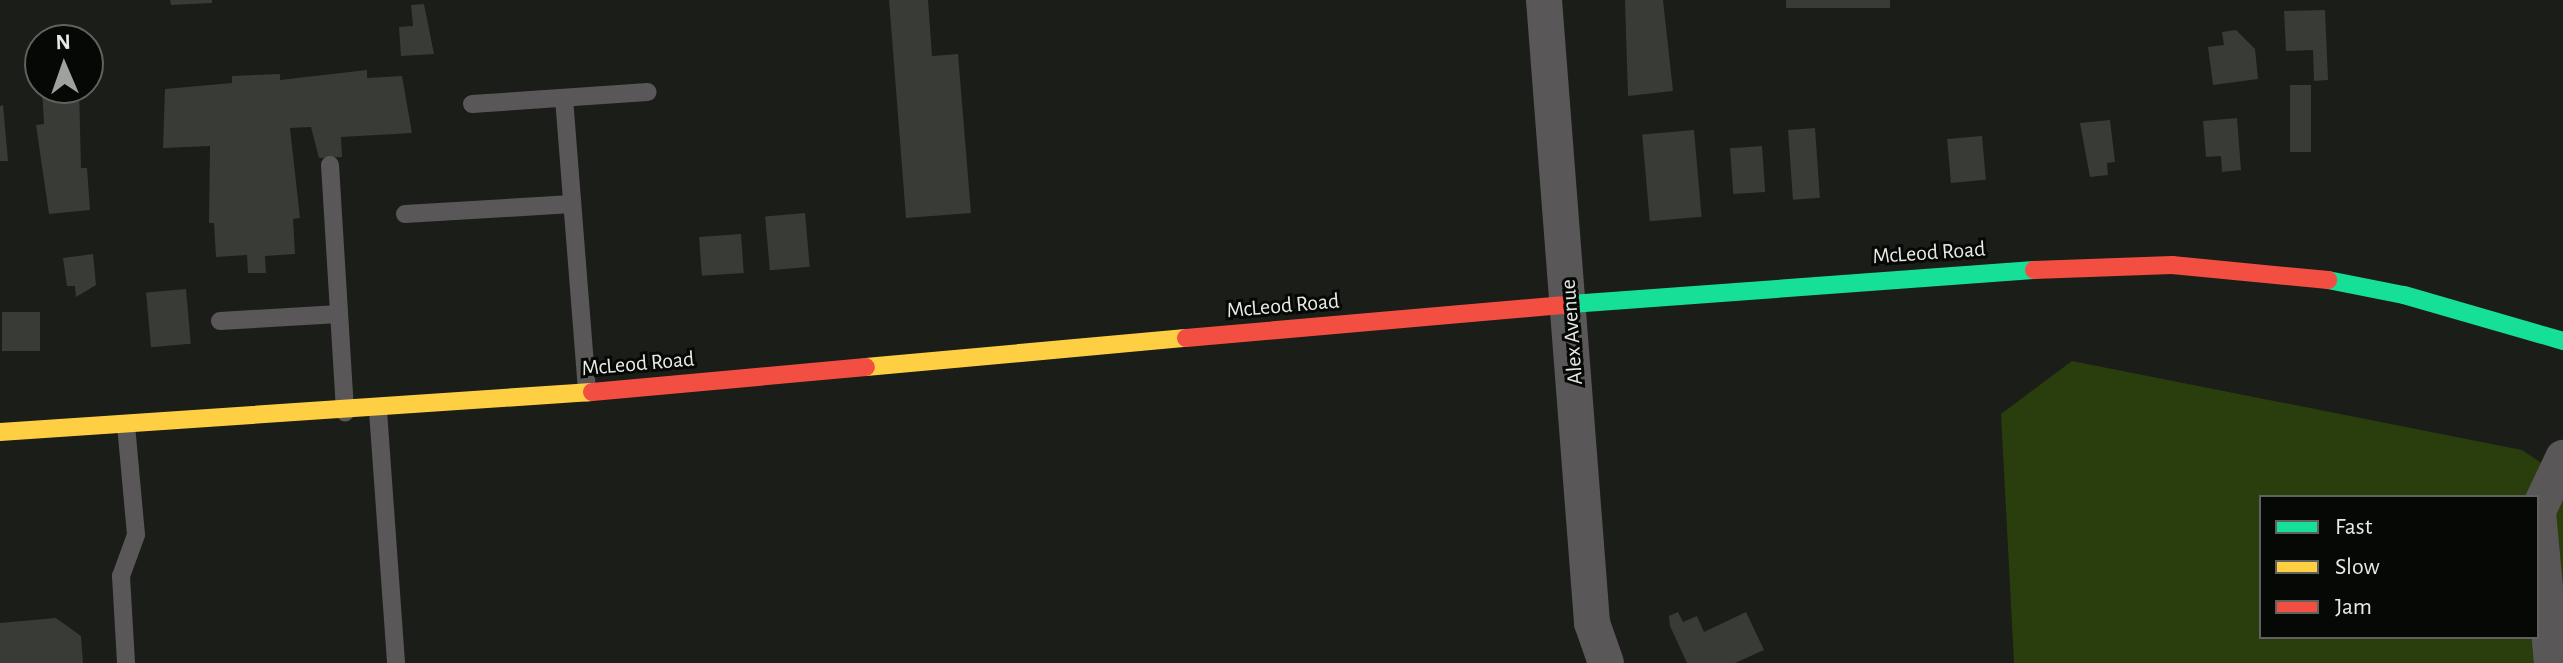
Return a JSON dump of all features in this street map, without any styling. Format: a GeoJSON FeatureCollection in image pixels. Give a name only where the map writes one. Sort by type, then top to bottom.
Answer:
{"type":"FeatureCollection","features":[{"type":"Feature","properties":{"kind":"main road","name":"McLeod Road"},"geometry":{"type":"LineString","coordinates":[[0,432],[378,411],[1570,304],[2172,265],[2289,273],[2404,295],[2563,341]]}},
{"type":"Feature","properties":{"kind":"street","name":"Alex Avenue"},"geometry":{"type":"LineString","coordinates":[[1544,0],[1570,304],[1592,623],[1606,663]]}},
{"type":"Feature","properties":{"kind":"street"},"geometry":{"type":"LineString","coordinates":[[2539,509],[2563,458]]}},
{"type":"Feature","properties":{"kind":"street"},"geometry":{"type":"LineString","coordinates":[[2539,517],[2556,624],[2552,663]]}},
{"type":"Feature","properties":{"kind":"lane"},"geometry":{"type":"LineString","coordinates":[[472,104],[648,92]]}},
{"type":"Feature","properties":{"kind":"lane"},"geometry":{"type":"LineString","coordinates":[[564,98],[587,393]]}},
{"type":"Feature","properties":{"kind":"lane"},"geometry":{"type":"LineString","coordinates":[[330,165],[345,413]]}},
{"type":"Feature","properties":{"kind":"lane"},"geometry":{"type":"LineString","coordinates":[[405,214],[572,204]]}},
{"type":"Feature","properties":{"kind":"lane"},"geometry":{"type":"LineString","coordinates":[[220,321],[339,314]]}},
{"type":"Feature","properties":{"kind":"lane"},"geometry":{"type":"LineString","coordinates":[[378,411],[396,663]]}},
{"type":"Feature","properties":{"kind":"lane"},"geometry":{"type":"LineString","coordinates":[[126,425],[136,535],[121,576],[126,663]]}},
{"type":"Feature","properties":{"kind":"green space"},"geometry":{"type":"Polygon","coordinates":[[[2072,361],[2522,450],[2563,477],[2563,663],[2014,663],[2001,414],[2072,361]]]}},
{"type":"Feature","properties":{"kind":"building"},"geometry":{"type":"Polygon","coordinates":[[[170,0],[212,0],[212,3],[171,5],[170,0]]]}},
{"type":"Feature","properties":{"kind":"building"},"geometry":{"type":"Polygon","coordinates":[[[889,0],[928,0],[932,56],[958,54],[971,213],[906,218],[889,0]]]}},
{"type":"Feature","properties":{"kind":"building"},"geometry":{"type":"Polygon","coordinates":[[[1625,0],[1663,0],[1673,91],[1628,96],[1625,0]]]}},
{"type":"Feature","properties":{"kind":"building"},"geometry":{"type":"Polygon","coordinates":[[[1786,0],[1890,0],[1890,8],[1786,8],[1786,0]]]}},
{"type":"Feature","properties":{"kind":"building"},"geometry":{"type":"Polygon","coordinates":[[[424,4],[434,54],[401,56],[399,27],[413,26],[411,5],[424,4]]]}},
{"type":"Feature","properties":{"kind":"building"},"geometry":{"type":"Polygon","coordinates":[[[2325,10],[2328,80],[2314,81],[2313,50],[2286,51],[2284,11],[2325,10]]]}},
{"type":"Feature","properties":{"kind":"building"},"geometry":{"type":"Polygon","coordinates":[[[2236,30],[2255,49],[2258,79],[2213,85],[2208,47],[2224,45],[2222,32],[2236,30]]]}},
{"type":"Feature","properties":{"kind":"building"},"geometry":{"type":"Polygon","coordinates":[[[367,70],[367,78],[402,76],[412,133],[341,137],[342,157],[319,158],[311,127],[290,128],[300,218],[293,219],[295,254],[265,256],[266,273],[248,273],[247,255],[216,257],[214,223],[209,223],[210,146],[163,148],[165,89],[232,83],[232,76],[280,74],[280,80],[367,70]]]}},
{"type":"Feature","properties":{"kind":"building"},"geometry":{"type":"Polygon","coordinates":[[[2290,85],[2311,85],[2311,152],[2290,152],[2290,85]]]}},
{"type":"Feature","properties":{"kind":"building"},"geometry":{"type":"Polygon","coordinates":[[[43,104],[79,104],[81,168],[87,168],[90,210],[49,214],[36,125],[44,124],[43,104]]]}},
{"type":"Feature","properties":{"kind":"building"},"geometry":{"type":"Polygon","coordinates":[[[3,105],[8,161],[0,161],[0,106],[3,105]]]}},
{"type":"Feature","properties":{"kind":"building"},"geometry":{"type":"Polygon","coordinates":[[[2237,118],[2241,170],[2222,172],[2221,156],[2206,157],[2203,121],[2237,118]]]}},
{"type":"Feature","properties":{"kind":"building"},"geometry":{"type":"Polygon","coordinates":[[[2110,120],[2115,162],[2107,163],[2108,175],[2090,177],[2080,123],[2110,120]]]}},
{"type":"Feature","properties":{"kind":"building"},"geometry":{"type":"Polygon","coordinates":[[[1815,128],[1820,198],[1793,200],[1788,130],[1815,128]]]}},
{"type":"Feature","properties":{"kind":"building"},"geometry":{"type":"Polygon","coordinates":[[[1694,130],[1702,217],[1650,221],[1642,135],[1694,130]]]}},
{"type":"Feature","properties":{"kind":"building"},"geometry":{"type":"Polygon","coordinates":[[[1982,136],[1986,180],[1951,183],[1947,139],[1982,136]]]}},
{"type":"Feature","properties":{"kind":"building"},"geometry":{"type":"Polygon","coordinates":[[[1762,146],[1765,192],[1733,194],[1730,148],[1762,146]]]}},
{"type":"Feature","properties":{"kind":"building"},"geometry":{"type":"Polygon","coordinates":[[[805,213],[810,267],[770,270],[765,216],[805,213]]]}},
{"type":"Feature","properties":{"kind":"building"},"geometry":{"type":"Polygon","coordinates":[[[741,234],[744,273],[702,276],[699,237],[741,234]]]}},
{"type":"Feature","properties":{"kind":"building"},"geometry":{"type":"Polygon","coordinates":[[[93,254],[96,285],[76,297],[75,286],[67,286],[63,258],[93,254]]]}},
{"type":"Feature","properties":{"kind":"building"},"geometry":{"type":"Polygon","coordinates":[[[186,289],[191,344],[151,347],[146,292],[186,289]]]}},
{"type":"Feature","properties":{"kind":"building"},"geometry":{"type":"Polygon","coordinates":[[[2,312],[40,312],[40,351],[2,351],[2,312]]]}},
{"type":"Feature","properties":{"kind":"building"},"geometry":{"type":"Polygon","coordinates":[[[1678,612],[1683,622],[1697,616],[1704,632],[1746,612],[1764,650],[1735,663],[1687,663],[1670,626],[1669,616],[1678,612]]]}},
{"type":"Feature","properties":{"kind":"building"},"geometry":{"type":"Polygon","coordinates":[[[56,618],[81,636],[83,663],[0,663],[0,623],[56,618]]]}},
{"type":"Feature","properties":{"kind":"traffic: fast"},"geometry":{"type":"LineString","coordinates":[[1571,304],[2034,270]]}},
{"type":"Feature","properties":{"kind":"traffic: fast"},"geometry":{"type":"LineString","coordinates":[[2328,280],[2404,295],[2563,341]]}},
{"type":"Feature","properties":{"kind":"traffic: slow"},"geometry":{"type":"LineString","coordinates":[[866,367],[1186,338]]}},
{"type":"Feature","properties":{"kind":"traffic: slow"},"geometry":{"type":"LineString","coordinates":[[0,432],[592,392]]}},
{"type":"Feature","properties":{"kind":"traffic: jam"},"geometry":{"type":"LineString","coordinates":[[2034,270],[2172,265],[2328,280]]}},
{"type":"Feature","properties":{"kind":"traffic: jam"},"geometry":{"type":"LineString","coordinates":[[1186,338],[1571,304]]}},
{"type":"Feature","properties":{"kind":"traffic: jam"},"geometry":{"type":"LineString","coordinates":[[592,392],[866,367]]}}]}
